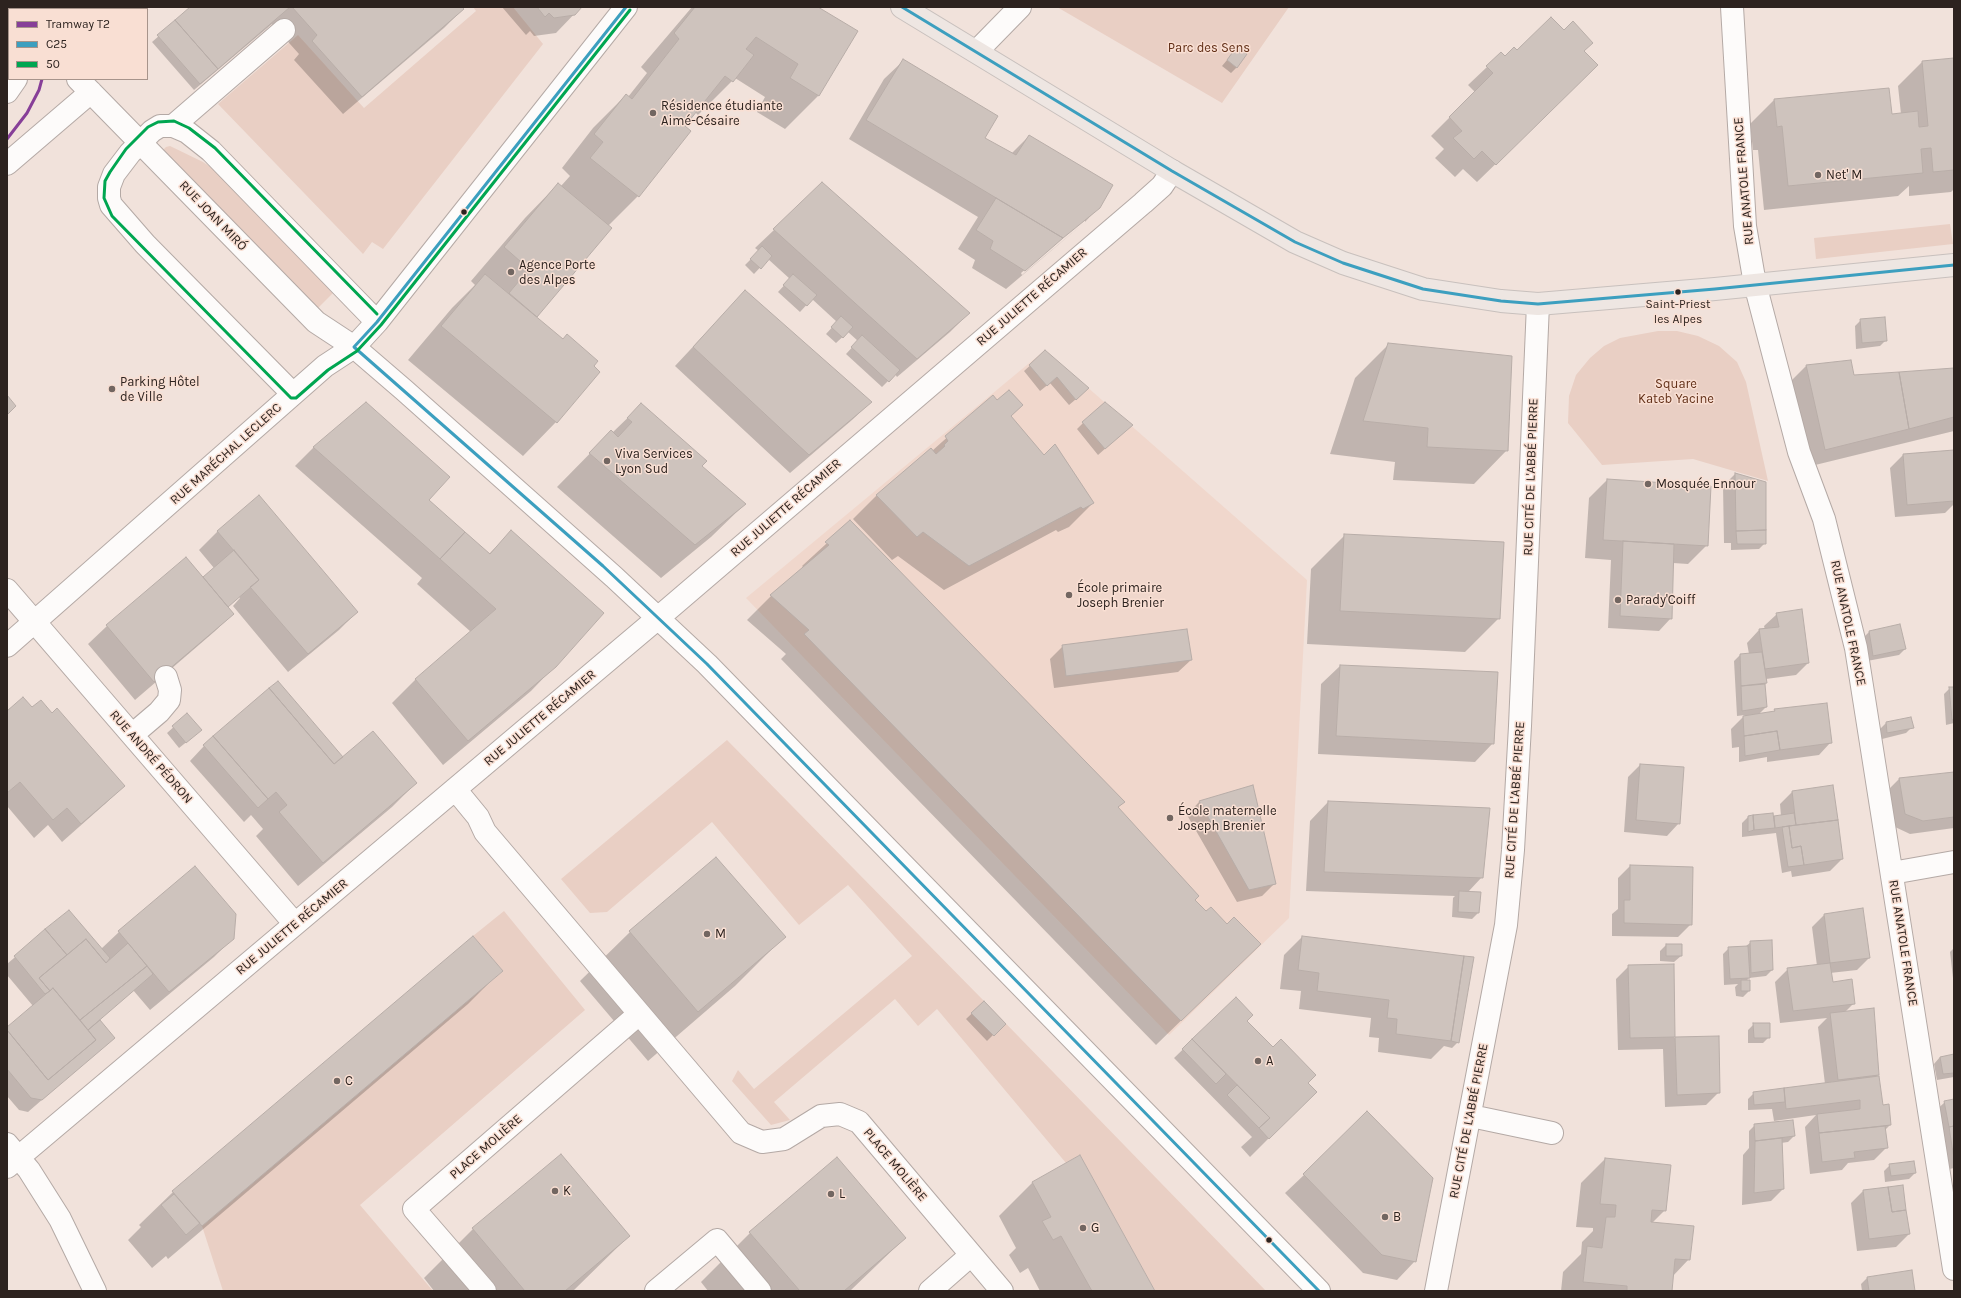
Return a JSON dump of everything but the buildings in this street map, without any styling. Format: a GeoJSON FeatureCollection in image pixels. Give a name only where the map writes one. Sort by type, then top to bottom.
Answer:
{"type":"FeatureCollection","features":[{"type":"Feature","properties":{"kind":"main road"},"geometry":{"type":"LineString","coordinates":[[902,7],[1172,171],[1295,242],[1343,263],[1423,289],[1501,301],[1538,304],[1954,264]]}},
{"type":"Feature","properties":{"kind":"street","name":"RUE MARÉCHAL LECLERC"},"geometry":{"type":"LineString","coordinates":[[7,646],[325,366],[354,347],[377,322],[626,7]]}},
{"type":"Feature","properties":{"kind":"street"},"geometry":{"type":"LineString","coordinates":[[977,52],[1020,7]]}},
{"type":"Feature","properties":{"kind":"street","name":"RUE ANATOLE FRANCE"},"geometry":{"type":"LineString","coordinates":[[1732,7],[1745,226],[1756,284],[1799,452],[1824,519],[1856,648],[1954,1269]]}},
{"type":"Feature","properties":{"kind":"street"},"geometry":{"type":"LineString","coordinates":[[174,126],[284,30]]}},
{"type":"Feature","properties":{"kind":"street"},"geometry":{"type":"LineString","coordinates":[[7,92],[15,80]]}},
{"type":"Feature","properties":{"kind":"street"},"geometry":{"type":"LineString","coordinates":[[7,164],[85,85]]}},
{"type":"Feature","properties":{"kind":"street","name":"RUE JOAN MIRÓ"},"geometry":{"type":"LineString","coordinates":[[85,85],[316,322],[354,347],[569,536],[707,664],[1320,1291]]}},
{"type":"Feature","properties":{"kind":"street"},"geometry":{"type":"LineString","coordinates":[[293,394],[145,244],[111,205],[109,198],[110,182],[121,163],[140,142],[160,126],[174,126],[187,132],[211,151],[377,322]]}},
{"type":"Feature","properties":{"kind":"street","name":"RUE JULIETTE RÉCAMIER"},"geometry":{"type":"LineString","coordinates":[[95,1291],[60,1219],[29,1170],[11,1156],[295,924],[658,618],[1143,203],[1162,186],[1172,171]]}},
{"type":"Feature","properties":{"kind":"street","name":"RUE CITÉ DE L'ABBÉ PIERRE"},"geometry":{"type":"LineString","coordinates":[[1436,1291],[1471,1116],[1506,925],[1513,850],[1538,304]]}},
{"type":"Feature","properties":{"kind":"street","name":"RUE ANDRÉ PÉDRON"},"geometry":{"type":"LineString","coordinates":[[7,590],[295,924]]}},
{"type":"Feature","properties":{"kind":"street"},"geometry":{"type":"LineString","coordinates":[[132,735],[159,712],[169,700],[170,690],[166,677]]}},
{"type":"Feature","properties":{"kind":"street","name":"PLACE MOLIÈRE"},"geometry":{"type":"LineString","coordinates":[[455,790],[478,817],[485,832],[741,1133],[762,1142],[784,1139],[822,1116],[840,1114],[859,1122],[1002,1291]]}},
{"type":"Feature","properties":{"kind":"street"},"geometry":{"type":"LineString","coordinates":[[1892,873],[1954,862]]}},
{"type":"Feature","properties":{"kind":"street","name":"PLACE MOLIÈRE"},"geometry":{"type":"LineString","coordinates":[[485,1291],[414,1210],[639,1014]]}},
{"type":"Feature","properties":{"kind":"street"},"geometry":{"type":"LineString","coordinates":[[1471,1116],[1552,1133]]}},
{"type":"Feature","properties":{"kind":"street"},"geometry":{"type":"LineString","coordinates":[[656,1291],[717,1240],[760,1291]]}},
{"type":"Feature","properties":{"kind":"street"},"geometry":{"type":"LineString","coordinates":[[930,1291],[972,1255]]}},
{"type":"Feature","properties":{"kind":"shaded area"},"geometry":{"type":"Polygon","coordinates":[[[1045,350],[1307,580],[1289,918],[1169,1035],[746,598],[1045,350]]]}},
{"type":"Feature","properties":{"kind":"green space"},"geometry":{"type":"Polygon","coordinates":[[[473,7],[513,7],[543,44],[383,249],[372,242],[363,254],[218,104],[298,35],[364,108],[476,11],[473,7]]]}},
{"type":"Feature","properties":{"kind":"green space","name":"Parc des Sens"},"geometry":{"type":"Polygon","coordinates":[[[1057,7],[1289,7],[1222,103],[1057,7]]]}},
{"type":"Feature","properties":{"kind":"green space"},"geometry":{"type":"Polygon","coordinates":[[[170,146],[203,162],[218,172],[334,292],[316,310],[162,151],[166,147],[170,146]]]}},
{"type":"Feature","properties":{"kind":"green space"},"geometry":{"type":"Polygon","coordinates":[[[1950,224],[1953,244],[1816,259],[1814,238],[1950,224]]]}},
{"type":"Feature","properties":{"kind":"green space","name":"Square Kateb Yacine"},"geometry":{"type":"Polygon","coordinates":[[[1658,331],[1677,331],[1698,336],[1719,346],[1737,362],[1746,382],[1768,481],[1693,459],[1602,465],[1568,423],[1569,396],[1576,375],[1590,358],[1604,346],[1620,338],[1658,331]]]}},
{"type":"Feature","properties":{"kind":"green space"},"geometry":{"type":"Polygon","coordinates":[[[727,740],[984,1001],[1266,1291],[1155,1291],[1080,1155],[1066,1163],[937,1009],[918,1026],[895,999],[774,1102],[790,1120],[771,1125],[732,1081],[738,1070],[754,1089],[912,956],[848,885],[799,925],[712,822],[607,912],[590,913],[561,879],[727,740]]]}},
{"type":"Feature","properties":{"kind":"green space"},"geometry":{"type":"Polygon","coordinates":[[[504,911],[585,1010],[360,1205],[433,1291],[223,1291],[202,1226],[503,971],[473,936],[504,911]]]}},
{"type":"Feature","properties":{"kind":"tram line","name":"T2"},"geometry":{"type":"LineString","coordinates":[[7,139],[27,113],[39,90],[42,80]]}},
{"type":"Feature","properties":{"kind":"transit line","name":"C25"},"geometry":{"type":"LineString","coordinates":[[354,347],[377,322],[626,7]]}},
{"type":"Feature","properties":{"kind":"transit line","name":"C25"},"geometry":{"type":"LineString","coordinates":[[902,7],[1172,171],[1295,242],[1343,263],[1423,289],[1501,301],[1538,304],[1715,289],[1954,265]]}},
{"type":"Feature","properties":{"kind":"transit line","name":"50"},"geometry":{"type":"LineString","coordinates":[[381,325],[630,10]]}},
{"type":"Feature","properties":{"kind":"transit line","name":"50"},"geometry":{"type":"LineString","coordinates":[[377,314],[215,148],[189,128],[174,121],[158,122],[148,127],[126,149],[105,181],[104,198],[112,216],[291,398],[296,398],[328,370],[357,351],[381,325]]}},
{"type":"Feature","properties":{"kind":"transit line","name":"C25"},"geometry":{"type":"LineString","coordinates":[[354,347],[603,566],[707,664],[1319,1291]]}},
{"type":"Feature","properties":{"kind":"place","name":"Résidence étudiante Aimé-Césaire"},"geometry":{"type":"Point","coordinates":[653,113]}},
{"type":"Feature","properties":{"kind":"place","name":"Net' M"},"geometry":{"type":"Point","coordinates":[1818,175]}},
{"type":"Feature","properties":{"kind":"place","name":"Agence Porte des Alpes"},"geometry":{"type":"Point","coordinates":[511,272]}},
{"type":"Feature","properties":{"kind":"place","name":"Saint-Priest les Alpes"},"geometry":{"type":"Point","coordinates":[1678,292]}},
{"type":"Feature","properties":{"kind":"place","name":"Parking Hôtel de Ville"},"geometry":{"type":"Point","coordinates":[112,389]}},
{"type":"Feature","properties":{"kind":"place","name":"Viva Services Lyon Sud"},"geometry":{"type":"Point","coordinates":[607,461]}},
{"type":"Feature","properties":{"kind":"place","name":"Mosquée Ennour"},"geometry":{"type":"Point","coordinates":[1648,484]}},
{"type":"Feature","properties":{"kind":"place","name":"École primaire Joseph Brenier"},"geometry":{"type":"Point","coordinates":[1069,595]}},
{"type":"Feature","properties":{"kind":"place","name":"Parady'Coiff"},"geometry":{"type":"Point","coordinates":[1618,600]}},
{"type":"Feature","properties":{"kind":"place","name":"École maternelle Joseph Brenier"},"geometry":{"type":"Point","coordinates":[1170,818]}},
{"type":"Feature","properties":{"kind":"place","name":"M"},"geometry":{"type":"Point","coordinates":[707,934]}},
{"type":"Feature","properties":{"kind":"place","name":"A"},"geometry":{"type":"Point","coordinates":[1258,1061]}},
{"type":"Feature","properties":{"kind":"place","name":"C"},"geometry":{"type":"Point","coordinates":[337,1081]}},
{"type":"Feature","properties":{"kind":"place","name":"K"},"geometry":{"type":"Point","coordinates":[555,1191]}},
{"type":"Feature","properties":{"kind":"place","name":"L"},"geometry":{"type":"Point","coordinates":[831,1194]}},
{"type":"Feature","properties":{"kind":"place","name":"B"},"geometry":{"type":"Point","coordinates":[1385,1217]}},
{"type":"Feature","properties":{"kind":"place","name":"G"},"geometry":{"type":"Point","coordinates":[1083,1228]}}]}
